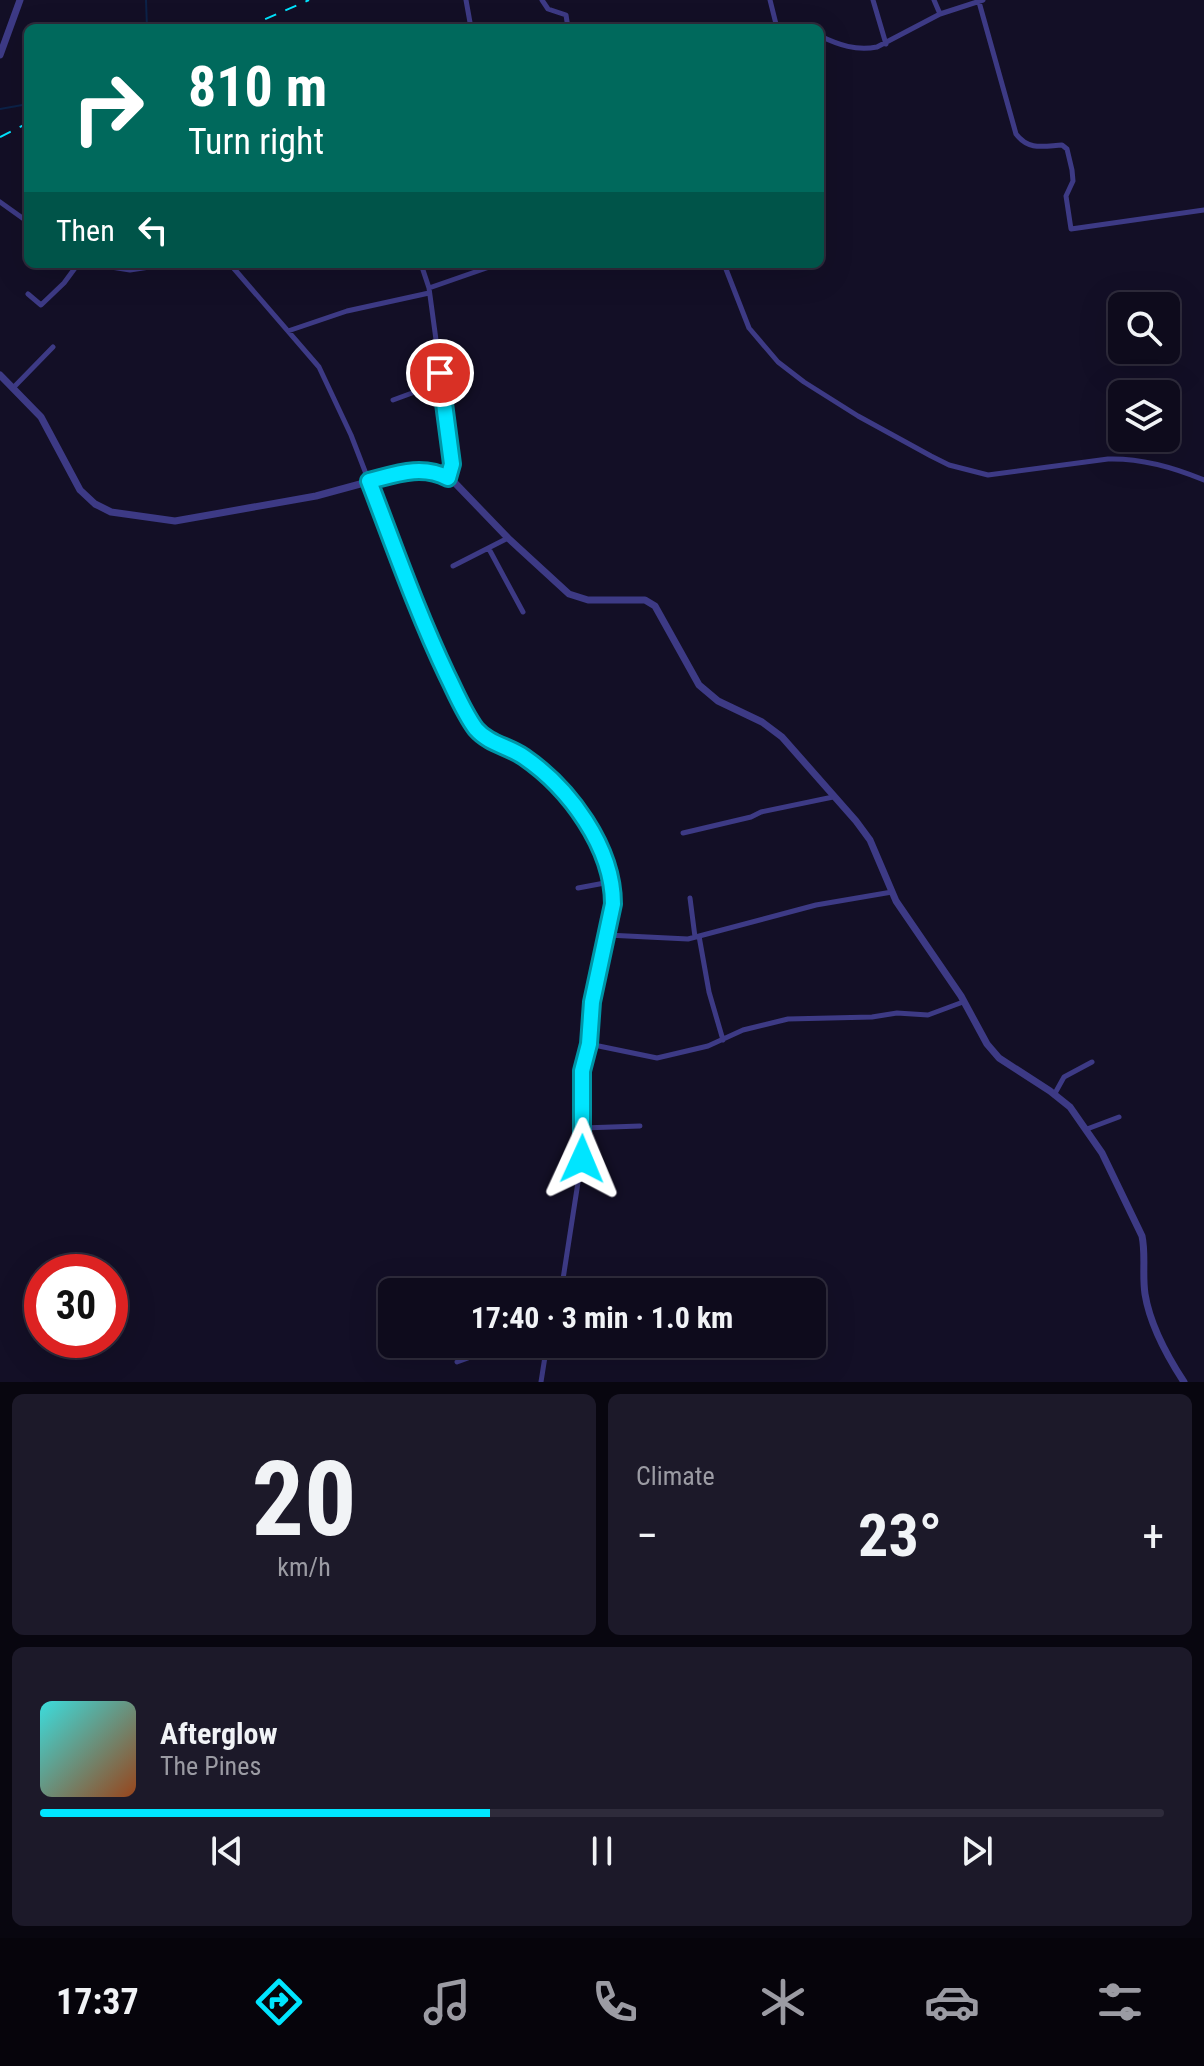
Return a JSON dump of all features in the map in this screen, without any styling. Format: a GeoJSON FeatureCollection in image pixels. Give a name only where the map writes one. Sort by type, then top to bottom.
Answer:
{"type":"FeatureCollection","features":[{"type":"Feature","properties":{"kind":"street"},"geometry":{"type":"LineString","coordinates":[[0,55],[20,0]]}},
{"type":"Feature","properties":{"kind":"street"},"geometry":{"type":"LineString","coordinates":[[466,0],[470,24]]}},
{"type":"Feature","properties":{"kind":"street"},"geometry":{"type":"LineString","coordinates":[[542,0],[549,9],[564,13],[567,24]]}},
{"type":"Feature","properties":{"kind":"street"},"geometry":{"type":"LineString","coordinates":[[770,0],[776,24]]}},
{"type":"Feature","properties":{"kind":"street"},"geometry":{"type":"LineString","coordinates":[[873,0],[886,44]]}},
{"type":"Feature","properties":{"kind":"street"},"geometry":{"type":"LineString","coordinates":[[934,0],[940,14]]}},
{"type":"Feature","properties":{"kind":"street"},"geometry":{"type":"LineString","coordinates":[[824,38],[851,48],[867,49],[886,44],[940,14],[981,1],[1016,134],[1024,143],[1035,147],[1062,145],[1067,149],[1073,181],[1066,196],[1071,229],[1204,210]]}},
{"type":"Feature","properties":{"kind":"street"},"geometry":{"type":"LineString","coordinates":[[0,202],[24,219]]}},
{"type":"Feature","properties":{"kind":"street"},"geometry":{"type":"LineString","coordinates":[[28,294],[41,305],[75,268]]}},
{"type":"Feature","properties":{"kind":"street"},"geometry":{"type":"LineString","coordinates":[[233,268],[319,367],[351,435],[428,634],[470,720],[486,738],[511,749],[533,764],[575,808],[596,840],[610,882],[613,904],[592,1002],[589,1044],[581,1080],[583,1150],[563,1278]]}},
{"type":"Feature","properties":{"kind":"street"},"geometry":{"type":"LineString","coordinates":[[422,268],[429,291],[442,382],[452,464],[448,478]]}},
{"type":"Feature","properties":{"kind":"street"},"geometry":{"type":"LineString","coordinates":[[288,331],[347,311],[429,291],[488,268]]}},
{"type":"Feature","properties":{"kind":"street"},"geometry":{"type":"LineString","coordinates":[[726,268],[749,328],[778,362],[867,421],[949,465],[988,475],[1128,459],[1169,467],[1204,480]]}},
{"type":"Feature","properties":{"kind":"street"},"geometry":{"type":"LineString","coordinates":[[12,389],[53,347]]}},
{"type":"Feature","properties":{"kind":"street"},"geometry":{"type":"LineString","coordinates":[[0,375],[46,425],[83,494],[95,504],[121,515],[175,521],[306,498],[416,470],[434,471],[448,478],[569,594],[588,600],[645,600],[655,606],[699,685],[718,701],[769,727],[788,743],[870,840],[906,917],[961,996],[999,1058],[1066,1103],[1087,1129],[1142,1236],[1145,1247],[1145,1295],[1151,1317],[1184,1382]]}},
{"type":"Feature","properties":{"kind":"street"},"geometry":{"type":"LineString","coordinates":[[393,400],[442,382]]}},
{"type":"Feature","properties":{"kind":"street"},"geometry":{"type":"LineString","coordinates":[[453,566],[508,538]]}},
{"type":"Feature","properties":{"kind":"street"},"geometry":{"type":"LineString","coordinates":[[489,549],[523,612]]}},
{"type":"Feature","properties":{"kind":"street"},"geometry":{"type":"LineString","coordinates":[[683,833],[833,797]]}},
{"type":"Feature","properties":{"kind":"street"},"geometry":{"type":"LineString","coordinates":[[578,888],[610,882]]}},
{"type":"Feature","properties":{"kind":"street"},"geometry":{"type":"LineString","coordinates":[[607,935],[697,937],[816,905],[892,892]]}},
{"type":"Feature","properties":{"kind":"street"},"geometry":{"type":"LineString","coordinates":[[690,898],[709,992],[723,1040]]}},
{"type":"Feature","properties":{"kind":"street"},"geometry":{"type":"LineString","coordinates":[[589,1044],[657,1058],[788,1019],[934,1014],[963,1002]]}},
{"type":"Feature","properties":{"kind":"street"},"geometry":{"type":"LineString","coordinates":[[1054,1095],[1064,1077],[1092,1062]]}},
{"type":"Feature","properties":{"kind":"street"},"geometry":{"type":"LineString","coordinates":[[1087,1129],[1119,1117]]}},
{"type":"Feature","properties":{"kind":"street"},"geometry":{"type":"LineString","coordinates":[[583,1128],[640,1126]]}},
{"type":"Feature","properties":{"kind":"street"},"geometry":{"type":"LineString","coordinates":[[457,1362],[467,1358]]}},
{"type":"Feature","properties":{"kind":"street"},"geometry":{"type":"LineString","coordinates":[[541,1382],[545,1358]]}},
{"type":"Feature","properties":{"kind":"waterway"},"geometry":{"type":"LineString","coordinates":[[146,0],[147,24]]}},
{"type":"Feature","properties":{"kind":"waterway"},"geometry":{"type":"LineString","coordinates":[[0,109],[24,105]]}},
{"type":"Feature","properties":{"kind":"railway"},"geometry":{"type":"LineString","coordinates":[[254,24],[309,0]]}},
{"type":"Feature","properties":{"kind":"railway"},"geometry":{"type":"LineString","coordinates":[[0,137],[24,125]]}},
{"type":"Feature","properties":{"kind":"route"},"geometry":{"type":"LineString","coordinates":[[440,373],[452,464],[448,478],[434,471],[416,470],[369,481],[428,634],[470,720],[486,738],[524,757],[545,775],[575,808],[600,848],[613,893],[613,904],[592,1002],[589,1044],[583,1061],[582,1159]]}}]}
